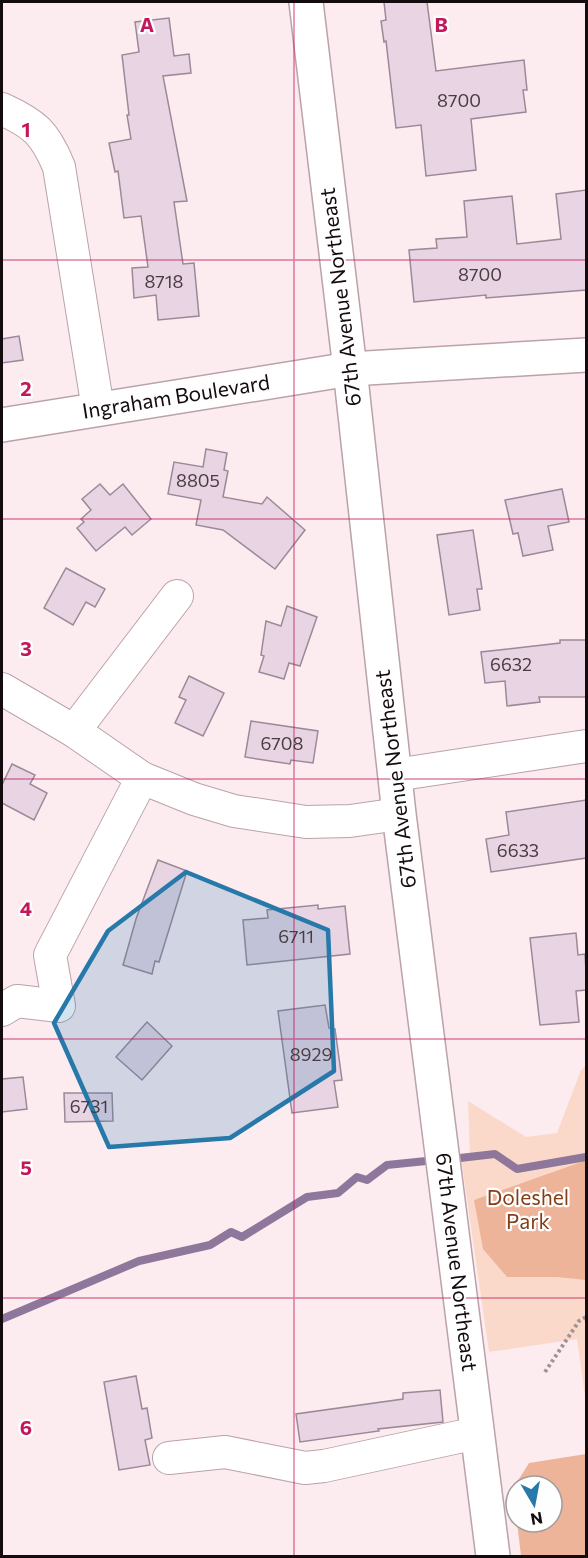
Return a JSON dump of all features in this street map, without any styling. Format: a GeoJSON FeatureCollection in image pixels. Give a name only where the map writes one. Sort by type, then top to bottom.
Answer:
{"type":"FeatureCollection","features":[{"type":"Feature","properties":{"kind":"main road","name":"67th Avenue Northeast"},"geometry":{"type":"LineString","coordinates":[[306,2],[350,369],[399,814],[493,1557]]}},
{"type":"Feature","properties":{"kind":"main road","name":"Ingraham Boulevard"},"geometry":{"type":"LineString","coordinates":[[2,425],[350,369],[586,355]]}},
{"type":"Feature","properties":{"kind":"street"},"geometry":{"type":"LineString","coordinates":[[2,109],[27,120],[42,135],[49,143],[59,167],[98,409]]}},
{"type":"Feature","properties":{"kind":"street"},"geometry":{"type":"LineString","coordinates":[[74,731],[177,596]]}},
{"type":"Feature","properties":{"kind":"street"},"geometry":{"type":"LineString","coordinates":[[2,689],[74,731],[142,778],[194,799],[234,811],[306,822],[350,821],[399,814]]}},
{"type":"Feature","properties":{"kind":"street"},"geometry":{"type":"LineString","coordinates":[[395,775],[586,746]]}},
{"type":"Feature","properties":{"kind":"street"},"geometry":{"type":"LineString","coordinates":[[2,1010],[17,1001],[59,1006],[50,955],[142,778]]}},
{"type":"Feature","properties":{"kind":"street"},"geometry":{"type":"LineString","coordinates":[[169,1458],[225,1452],[305,1468],[336,1464],[477,1433]]}},
{"type":"Feature","properties":{"kind":"path"},"geometry":{"type":"LineString","coordinates":[[545,1372],[579,1321],[586,1317]]}},
{"type":"Feature","properties":{"kind":"highlighted area"},"geometry":{"type":"Polygon","coordinates":[[[186,872],[328,930],[334,1071],[230,1138],[109,1147],[54,1023],[108,931],[186,872]]]}},
{"type":"Feature","properties":{"kind":"green space","name":"Doleshel Park"},"geometry":{"type":"Polygon","coordinates":[[[586,1065],[586,1403],[577,1339],[489,1352],[461,1158],[470,1156],[468,1101],[526,1137],[557,1133],[581,1070],[586,1065]]]}},
{"type":"Feature","properties":{"kind":"green space"},"geometry":{"type":"Polygon","coordinates":[[[586,1141],[586,1280],[557,1277],[507,1277],[483,1249],[474,1200],[584,1161],[586,1141]]]}},
{"type":"Feature","properties":{"kind":"green space"},"geometry":{"type":"Polygon","coordinates":[[[586,1454],[586,1556],[521,1556],[518,1534],[564,1534],[564,1474],[522,1474],[529,1463],[586,1454]]]}},
{"type":"Feature","properties":{"kind":"building"},"geometry":{"type":"Polygon","coordinates":[[[384,2],[427,2],[436,71],[524,60],[527,90],[523,90],[526,112],[471,119],[476,170],[426,176],[421,125],[396,128],[386,41],[384,42],[381,21],[386,20],[384,2]]]}},
{"type":"Feature","properties":{"kind":"building"},"geometry":{"type":"Polygon","coordinates":[[[169,18],[174,56],[189,54],[191,73],[163,76],[187,201],[174,202],[183,264],[194,263],[199,316],[158,320],[156,295],[134,298],[132,268],[148,267],[141,216],[124,218],[118,171],[115,172],[109,143],[131,139],[122,55],[139,52],[135,22],[169,18]]]}},
{"type":"Feature","properties":{"kind":"building"},"geometry":{"type":"Polygon","coordinates":[[[586,190],[586,290],[486,298],[486,295],[414,302],[409,250],[437,248],[436,239],[467,237],[464,201],[512,196],[517,244],[561,239],[556,194],[586,190]]]}},
{"type":"Feature","properties":{"kind":"building"},"geometry":{"type":"Polygon","coordinates":[[[19,336],[23,360],[2,363],[2,339],[19,336]]]}},
{"type":"Feature","properties":{"kind":"building"},"geometry":{"type":"Polygon","coordinates":[[[206,449],[227,453],[224,470],[228,471],[223,497],[262,504],[267,497],[305,530],[275,569],[223,530],[196,525],[201,500],[168,494],[174,462],[203,467],[206,449]]]}},
{"type":"Feature","properties":{"kind":"building"},"geometry":{"type":"Polygon","coordinates":[[[100,484],[110,495],[123,484],[151,519],[132,535],[125,527],[96,551],[77,528],[84,522],[81,519],[91,510],[82,499],[100,484]]]}},
{"type":"Feature","properties":{"kind":"building"},"geometry":{"type":"Polygon","coordinates":[[[562,489],[569,522],[548,526],[553,550],[523,556],[518,533],[513,534],[505,500],[562,489]]]}},
{"type":"Feature","properties":{"kind":"building"},"geometry":{"type":"Polygon","coordinates":[[[473,530],[482,589],[477,589],[480,610],[449,615],[437,535],[473,530]]]}},
{"type":"Feature","properties":{"kind":"building"},"geometry":{"type":"Polygon","coordinates":[[[66,568],[105,589],[95,607],[86,602],[73,625],[44,608],[66,568]]]}},
{"type":"Feature","properties":{"kind":"building"},"geometry":{"type":"Polygon","coordinates":[[[287,606],[317,617],[300,666],[289,663],[284,679],[259,672],[264,656],[261,655],[266,621],[281,626],[287,606]]]}},
{"type":"Feature","properties":{"kind":"building"},"geometry":{"type":"Polygon","coordinates":[[[560,640],[586,640],[586,697],[539,697],[540,702],[507,706],[505,681],[485,683],[481,652],[560,643],[560,640]]]}},
{"type":"Feature","properties":{"kind":"building"},"geometry":{"type":"Polygon","coordinates":[[[189,676],[224,693],[203,736],[175,723],[186,700],[179,697],[189,676]]]}},
{"type":"Feature","properties":{"kind":"building"},"geometry":{"type":"Polygon","coordinates":[[[251,721],[318,731],[313,763],[291,760],[290,764],[245,757],[251,721]]]}},
{"type":"Feature","properties":{"kind":"building"},"geometry":{"type":"Polygon","coordinates":[[[12,764],[35,775],[30,784],[47,793],[34,820],[2,803],[2,785],[12,764]]]}},
{"type":"Feature","properties":{"kind":"building"},"geometry":{"type":"Polygon","coordinates":[[[586,800],[586,858],[491,872],[486,839],[509,835],[506,812],[586,800]]]}},
{"type":"Feature","properties":{"kind":"building"},"geometry":{"type":"Polygon","coordinates":[[[158,860],[187,871],[159,962],[155,961],[152,974],[123,965],[136,919],[158,860]]]}},
{"type":"Feature","properties":{"kind":"building"},"geometry":{"type":"Polygon","coordinates":[[[318,905],[318,909],[345,906],[350,954],[247,965],[243,920],[268,918],[267,910],[318,905]]]}},
{"type":"Feature","properties":{"kind":"building"},"geometry":{"type":"Polygon","coordinates":[[[576,933],[578,955],[585,954],[586,971],[586,990],[576,991],[579,1022],[540,1025],[530,938],[576,933]]]}},
{"type":"Feature","properties":{"kind":"building"},"geometry":{"type":"Polygon","coordinates":[[[325,1005],[329,1028],[335,1029],[342,1080],[334,1081],[338,1107],[292,1113],[278,1011],[325,1005]]]}},
{"type":"Feature","properties":{"kind":"building"},"geometry":{"type":"Polygon","coordinates":[[[147,1022],[172,1046],[142,1080],[116,1057],[147,1022]]]}},
{"type":"Feature","properties":{"kind":"building"},"geometry":{"type":"Polygon","coordinates":[[[23,1077],[27,1109],[2,1112],[2,1079],[23,1077]]]}},
{"type":"Feature","properties":{"kind":"building"},"geometry":{"type":"Polygon","coordinates":[[[64,1093],[112,1093],[113,1121],[65,1122],[64,1093]]]}},
{"type":"Feature","properties":{"kind":"building"},"geometry":{"type":"Polygon","coordinates":[[[136,1376],[142,1409],[147,1408],[152,1438],[145,1440],[150,1465],[119,1470],[104,1382],[136,1376]]]}},
{"type":"Feature","properties":{"kind":"building"},"geometry":{"type":"Polygon","coordinates":[[[440,1390],[443,1422],[378,1429],[379,1431],[300,1442],[296,1414],[403,1399],[403,1393],[440,1390]]]}},
{"type":"Feature","properties":{"kind":"waterway"},"geometry":{"type":"LineString","coordinates":[[451,1159],[495,1154],[517,1169],[586,1157]]}},
{"type":"Feature","properties":{"kind":"waterway"},"geometry":{"type":"LineString","coordinates":[[2,1319],[139,1261],[210,1245],[231,1232],[242,1237],[307,1197],[338,1193],[357,1177],[367,1180],[387,1165],[436,1160]]}}]}
